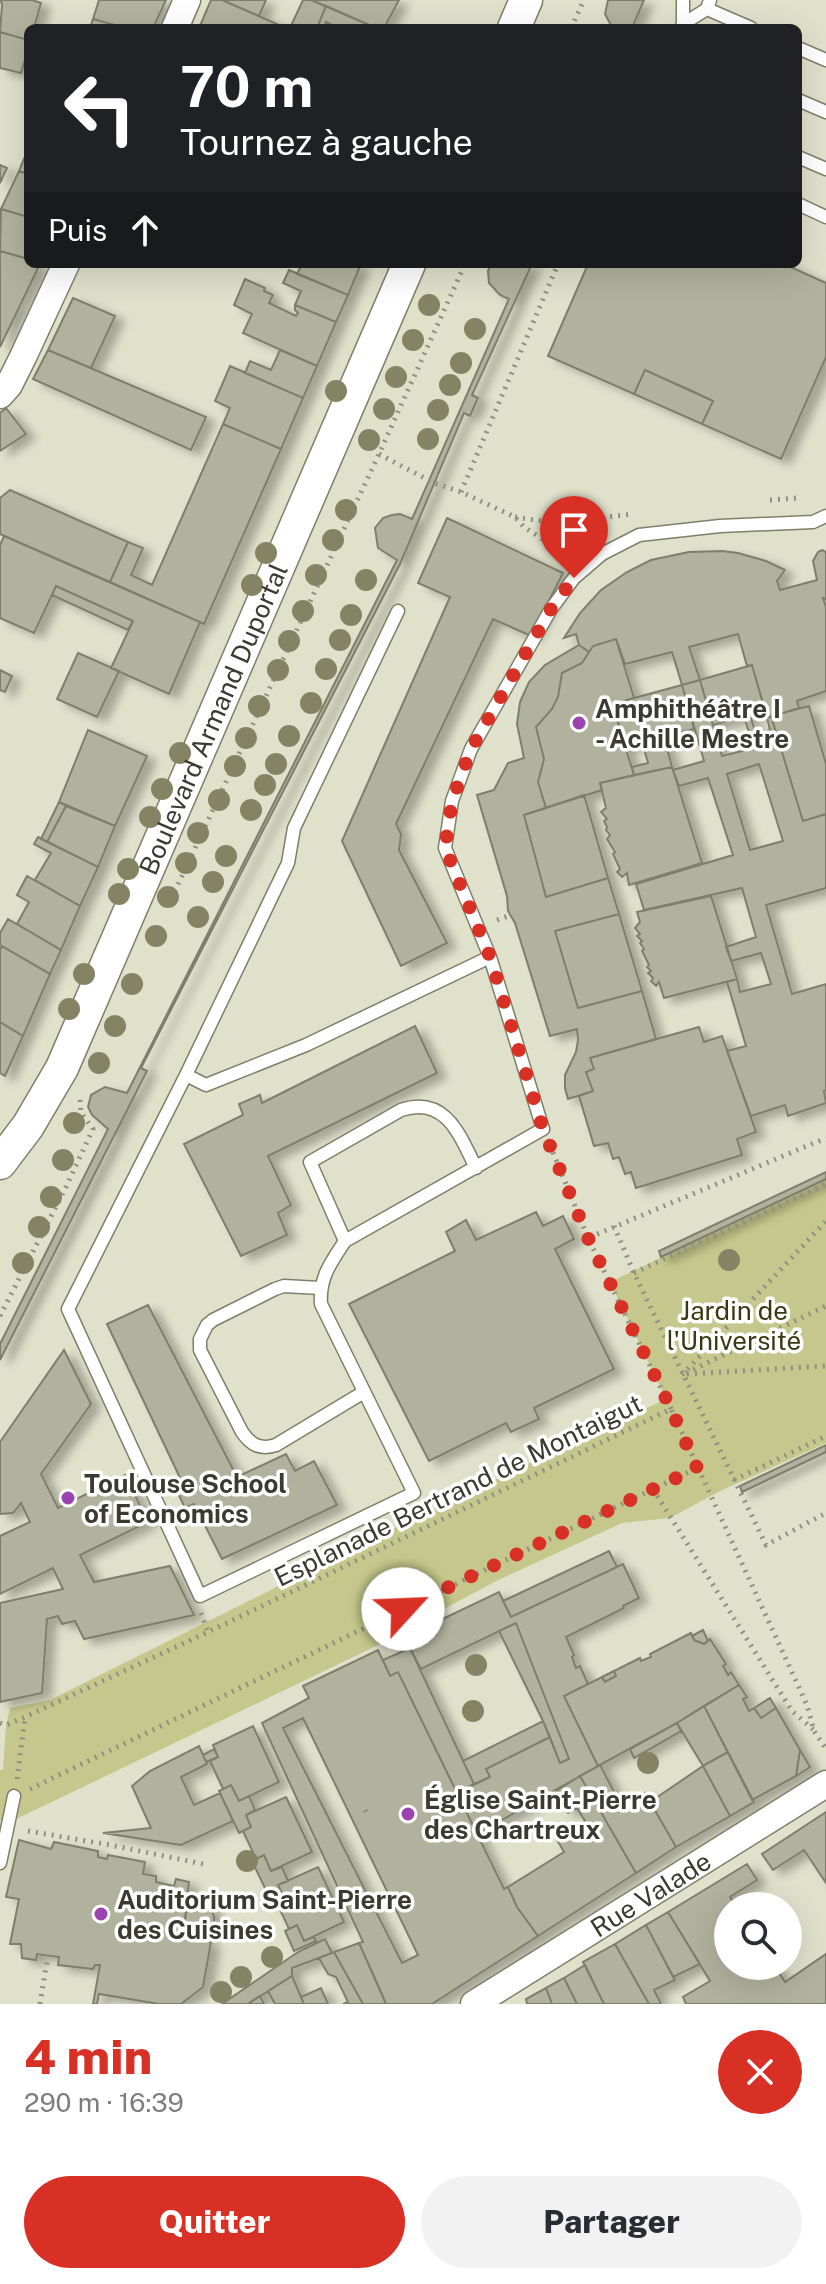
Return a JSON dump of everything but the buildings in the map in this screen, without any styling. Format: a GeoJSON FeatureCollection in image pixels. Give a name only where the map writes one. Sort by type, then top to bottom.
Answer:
{"type":"FeatureCollection","features":[{"type":"Feature","properties":{"kind":"street"},"geometry":{"type":"LineString","coordinates":[[177,24],[187,0]]}},
{"type":"Feature","properties":{"kind":"street"},"geometry":{"type":"LineString","coordinates":[[516,24],[526,0]]}},
{"type":"Feature","properties":{"kind":"street"},"geometry":{"type":"LineString","coordinates":[[0,395],[9,385],[64,268]]}},
{"type":"Feature","properties":{"kind":"street","name":"Boulevard Armand Duportal"},"geometry":{"type":"LineString","coordinates":[[0,1163],[28,1126],[67,1086],[407,268]]}},
{"type":"Feature","properties":{"kind":"street","name":"Rue Valade"},"geometry":{"type":"LineString","coordinates":[[474,2004],[826,1784]]}},
{"type":"Feature","properties":{"kind":"lane"},"geometry":{"type":"LineString","coordinates":[[682,24],[683,0]]}},
{"type":"Feature","properties":{"kind":"lane"},"geometry":{"type":"LineString","coordinates":[[684,24],[708,5],[721,22]]}},
{"type":"Feature","properties":{"kind":"lane"},"geometry":{"type":"LineString","coordinates":[[802,50],[826,60]]}},
{"type":"Feature","properties":{"kind":"lane"},"geometry":{"type":"LineString","coordinates":[[802,102],[826,112]]}},
{"type":"Feature","properties":{"kind":"lane"},"geometry":{"type":"LineString","coordinates":[[802,159],[826,169]]}},
{"type":"Feature","properties":{"kind":"lane"},"geometry":{"type":"LineString","coordinates":[[802,206],[826,217]]}},
{"type":"Feature","properties":{"kind":"lane"},"geometry":{"type":"LineString","coordinates":[[398,611],[294,828],[288,863],[68,1309],[200,1596],[414,1493],[321,1304],[320,1288],[327,1267],[345,1241],[543,1129],[490,957],[445,848],[452,801],[471,749],[551,609],[574,578],[602,554],[639,535],[720,526],[813,522],[826,516]]}},
{"type":"Feature","properties":{"kind":"lane"},"geometry":{"type":"LineString","coordinates":[[186,1075],[206,1085],[306,1045],[490,957]]}},
{"type":"Feature","properties":{"kind":"lane"},"geometry":{"type":"LineString","coordinates":[[345,1241],[310,1162],[401,1110],[412,1106],[431,1108],[443,1115],[454,1125],[476,1168]]}},
{"type":"Feature","properties":{"kind":"lane"},"geometry":{"type":"LineString","coordinates":[[320,1288],[284,1286],[213,1320],[202,1333],[200,1350],[242,1432],[256,1446],[266,1448],[276,1445],[364,1392]]}},
{"type":"Feature","properties":{"kind":"lane"},"geometry":{"type":"LineString","coordinates":[[0,1863],[14,1796]]}},
{"type":"Feature","properties":{"kind":"path"},"geometry":{"type":"LineString","coordinates":[[573,24],[584,0]]}},
{"type":"Feature","properties":{"kind":"path"},"geometry":{"type":"LineString","coordinates":[[167,909],[463,268]]}},
{"type":"Feature","properties":{"kind":"path"},"geometry":{"type":"LineString","coordinates":[[461,492],[556,268]]}},
{"type":"Feature","properties":{"kind":"path"},"geometry":{"type":"LineString","coordinates":[[379,454],[434,483],[515,517],[559,552]]}},
{"type":"Feature","properties":{"kind":"path"},"geometry":{"type":"LineString","coordinates":[[0,1316],[93,1129],[67,1086]]}},
{"type":"Feature","properties":{"kind":"path"},"geometry":{"type":"LineString","coordinates":[[543,1129],[588,1238],[671,1409]]}},
{"type":"Feature","properties":{"kind":"path"},"geometry":{"type":"LineString","coordinates":[[588,1238],[826,1138]]}},
{"type":"Feature","properties":{"kind":"path"},"geometry":{"type":"LineString","coordinates":[[634,1273],[826,1184]]}},
{"type":"Feature","properties":{"kind":"path"},"geometry":{"type":"LineString","coordinates":[[682,1375],[826,1221]]}},
{"type":"Feature","properties":{"kind":"path"},"geometry":{"type":"LineString","coordinates":[[614,1226],[682,1375],[766,1545],[826,1513]]}},
{"type":"Feature","properties":{"kind":"path"},"geometry":{"type":"LineString","coordinates":[[682,1375],[826,1306]]}},
{"type":"Feature","properties":{"kind":"path"},"geometry":{"type":"LineString","coordinates":[[682,1375],[826,1366]]}},
{"type":"Feature","properties":{"kind":"path","name":"Esplanade Bertrand de Montaigut"},"geometry":{"type":"LineString","coordinates":[[0,1723],[6,1725],[25,1717],[208,1632],[671,1409],[807,1705],[814,1731]]}},
{"type":"Feature","properties":{"kind":"path"},"geometry":{"type":"LineString","coordinates":[[734,1480],[826,1436]]}},
{"type":"Feature","properties":{"kind":"path"},"geometry":{"type":"LineString","coordinates":[[14,1796],[697,1468]]}},
{"type":"Feature","properties":{"kind":"path"},"geometry":{"type":"LineString","coordinates":[[653,1489],[792,1711],[814,1731],[826,1749]]}},
{"type":"Feature","properties":{"kind":"path"},"geometry":{"type":"LineString","coordinates":[[14,1796],[25,1717]]}},
{"type":"Feature","properties":{"kind":"path"},"geometry":{"type":"LineString","coordinates":[[365,1810],[369,1817]]}},
{"type":"Feature","properties":{"kind":"path"},"geometry":{"type":"LineString","coordinates":[[8,1828],[203,1864]]}},
{"type":"Feature","properties":{"kind":"path"},"geometry":{"type":"LineString","coordinates":[[40,2004],[48,1955]]}},
{"type":"Feature","properties":{"kind":"green space","name":"Jardin de l'Université"},"geometry":{"type":"Polygon","coordinates":[[[826,1179],[826,1443],[718,1492],[670,1518],[622,1523],[496,1581],[372,1648],[10,1822],[0,1820],[0,1770],[3,1770],[10,1708],[50,1700],[445,1503],[666,1399],[610,1282],[826,1179]]]}},
{"type":"Feature","properties":{"kind":"place","name":"Amphithéâtre I - Achille Mestre"},"geometry":{"type":"Point","coordinates":[579,723]}},
{"type":"Feature","properties":{"kind":"place","name":"Toulouse School of Economics"},"geometry":{"type":"Point","coordinates":[68,1498]}},
{"type":"Feature","properties":{"kind":"place","name":"Église Saint-Pierre des Chartreux"},"geometry":{"type":"Point","coordinates":[408,1814]}},
{"type":"Feature","properties":{"kind":"place","name":"Auditorium Saint-Pierre des Cuisines"},"geometry":{"type":"Point","coordinates":[101,1914]}},
{"type":"Feature","properties":{"kind":"route"},"geometry":{"type":"LineString","coordinates":[[403,1609],[697,1468],[588,1238],[543,1129],[490,957],[445,848],[452,801],[471,749],[551,609],[574,578]]}}]}
